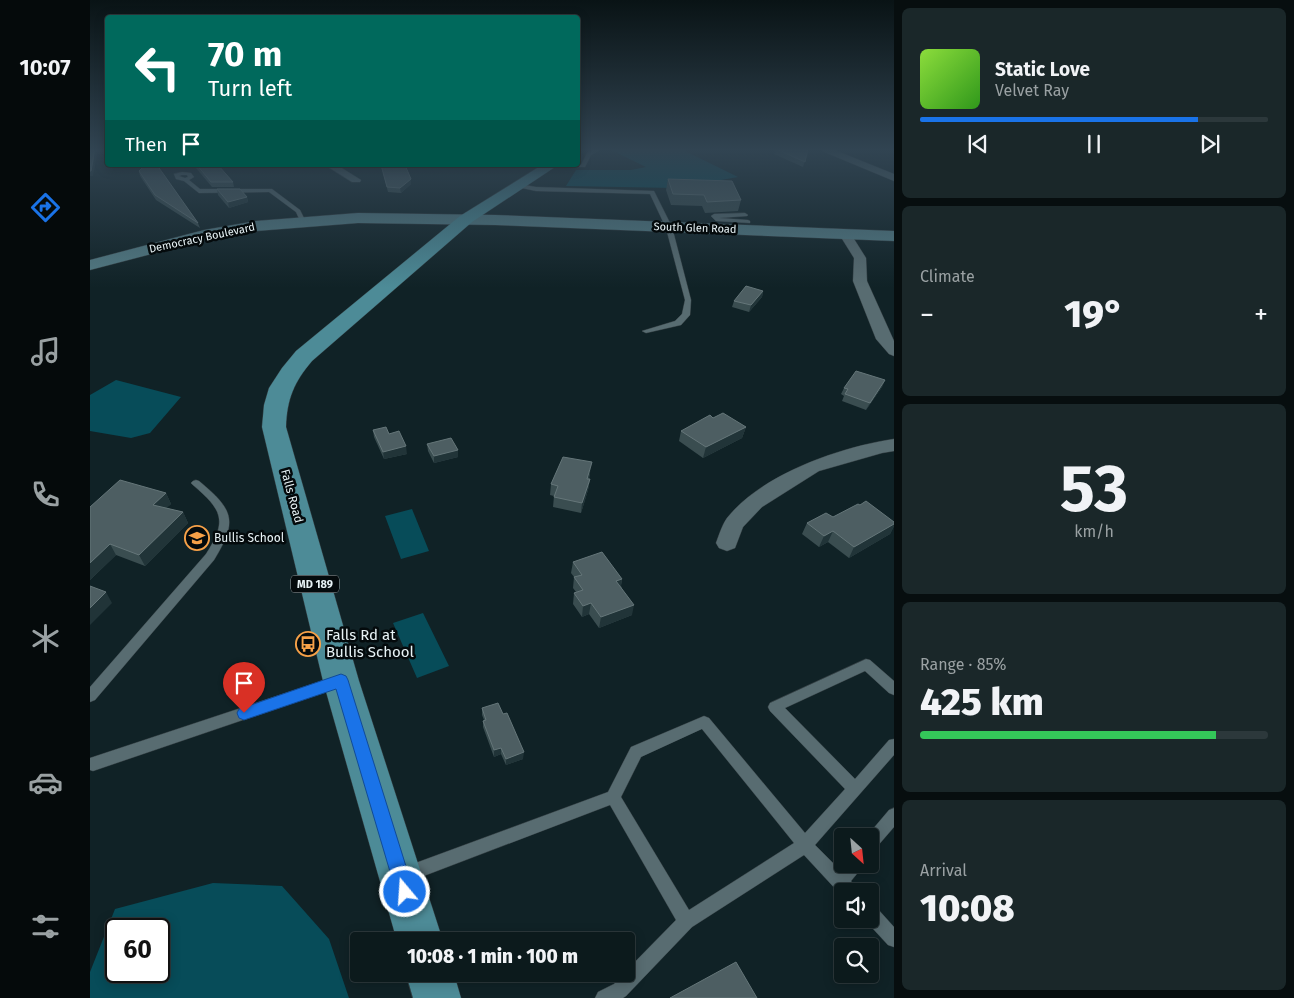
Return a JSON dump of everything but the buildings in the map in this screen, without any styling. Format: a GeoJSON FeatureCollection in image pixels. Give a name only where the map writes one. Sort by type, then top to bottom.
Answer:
{"type":"FeatureCollection","features":[{"type":"Feature","properties":{"kind":"main road","name":"Falls Road"},"geometry":{"type":"LineString","coordinates":[[417,932],[341,680],[274,427],[274,404],[286,376],[304,356],[466,219],[504,196]]}},
{"type":"Feature","properties":{"kind":"main road","name":"Democracy Boulevard"},"geometry":{"type":"LineString","coordinates":[[90,265],[204,235],[256,226],[367,218],[466,219]]}},
{"type":"Feature","properties":{"kind":"main road","name":"South Glen Road"},"geometry":{"type":"LineString","coordinates":[[466,219],[664,224],[749,222],[846,234],[894,236]]}},
{"type":"Feature","properties":{"kind":"main road"},"geometry":{"type":"LineString","coordinates":[[432,982],[436,998]]}},
{"type":"Feature","properties":{"kind":"street"},"geometry":{"type":"LineString","coordinates":[[846,234],[860,258],[860,281],[884,339],[894,351]]}},
{"type":"Feature","properties":{"kind":"street"},"geometry":{"type":"LineString","coordinates":[[727,543],[734,524],[756,502],[812,467],[880,446],[894,445]]}},
{"type":"Feature","properties":{"kind":"lane"},"geometry":{"type":"LineString","coordinates":[[277,196],[298,211],[303,222]]}},
{"type":"Feature","properties":{"kind":"lane"},"geometry":{"type":"LineString","coordinates":[[646,331],[678,323],[686,315],[688,300],[653,196]]}},
{"type":"Feature","properties":{"kind":"lane"},"geometry":{"type":"LineString","coordinates":[[742,207],[749,222]]}},
{"type":"Feature","properties":{"kind":"lane"},"geometry":{"type":"LineString","coordinates":[[90,696],[210,557],[222,539],[224,521],[221,507],[218,501],[196,484]]}},
{"type":"Feature","properties":{"kind":"lane"},"geometry":{"type":"LineString","coordinates":[[855,789],[776,707],[866,664],[894,689]]}},
{"type":"Feature","properties":{"kind":"lane"},"geometry":{"type":"LineString","coordinates":[[91,763],[341,680]]}},
{"type":"Feature","properties":{"kind":"lane"},"geometry":{"type":"LineString","coordinates":[[400,877],[613,797],[636,752],[704,722],[805,845],[841,883]]}},
{"type":"Feature","properties":{"kind":"lane"},"geometry":{"type":"LineString","coordinates":[[604,998],[620,990],[686,920],[805,845],[894,745]]}},
{"type":"Feature","properties":{"kind":"lane"},"geometry":{"type":"LineString","coordinates":[[613,797],[686,920]]}},
{"type":"Feature","properties":{"kind":"lane"},"geometry":{"type":"LineString","coordinates":[[879,833],[894,814]]}},
{"type":"Feature","properties":{"kind":"lane"},"geometry":{"type":"LineString","coordinates":[[879,923],[894,939]]}},
{"type":"Feature","properties":{"kind":"shaded area"},"geometry":{"type":"Polygon","coordinates":[[[116,380],[181,397],[150,433],[131,438],[90,431],[90,395],[116,380]]]}},
{"type":"Feature","properties":{"kind":"shaded area"},"geometry":{"type":"Polygon","coordinates":[[[412,509],[429,551],[401,559],[385,516],[412,509]]]}},
{"type":"Feature","properties":{"kind":"shaded area"},"geometry":{"type":"Polygon","coordinates":[[[423,613],[449,666],[417,678],[393,623],[423,613]]]}},
{"type":"Feature","properties":{"kind":"shaded area"},"geometry":{"type":"Polygon","coordinates":[[[213,883],[282,886],[329,939],[349,998],[90,998],[90,972],[105,934],[105,983],[170,983],[170,918],[111,918],[115,909],[213,883]]]}},
{"type":"Feature","properties":{"kind":"place","name":"Bullis School"},"geometry":{"type":"Point","coordinates":[197,538]}},
{"type":"Feature","properties":{"kind":"place","name":"Falls Rd at Bullis School"},"geometry":{"type":"Point","coordinates":[308,644]}},
{"type":"Feature","properties":{"kind":"route"},"geometry":{"type":"LineString","coordinates":[[244,713],[341,680],[388,841],[405,892]]}}]}
